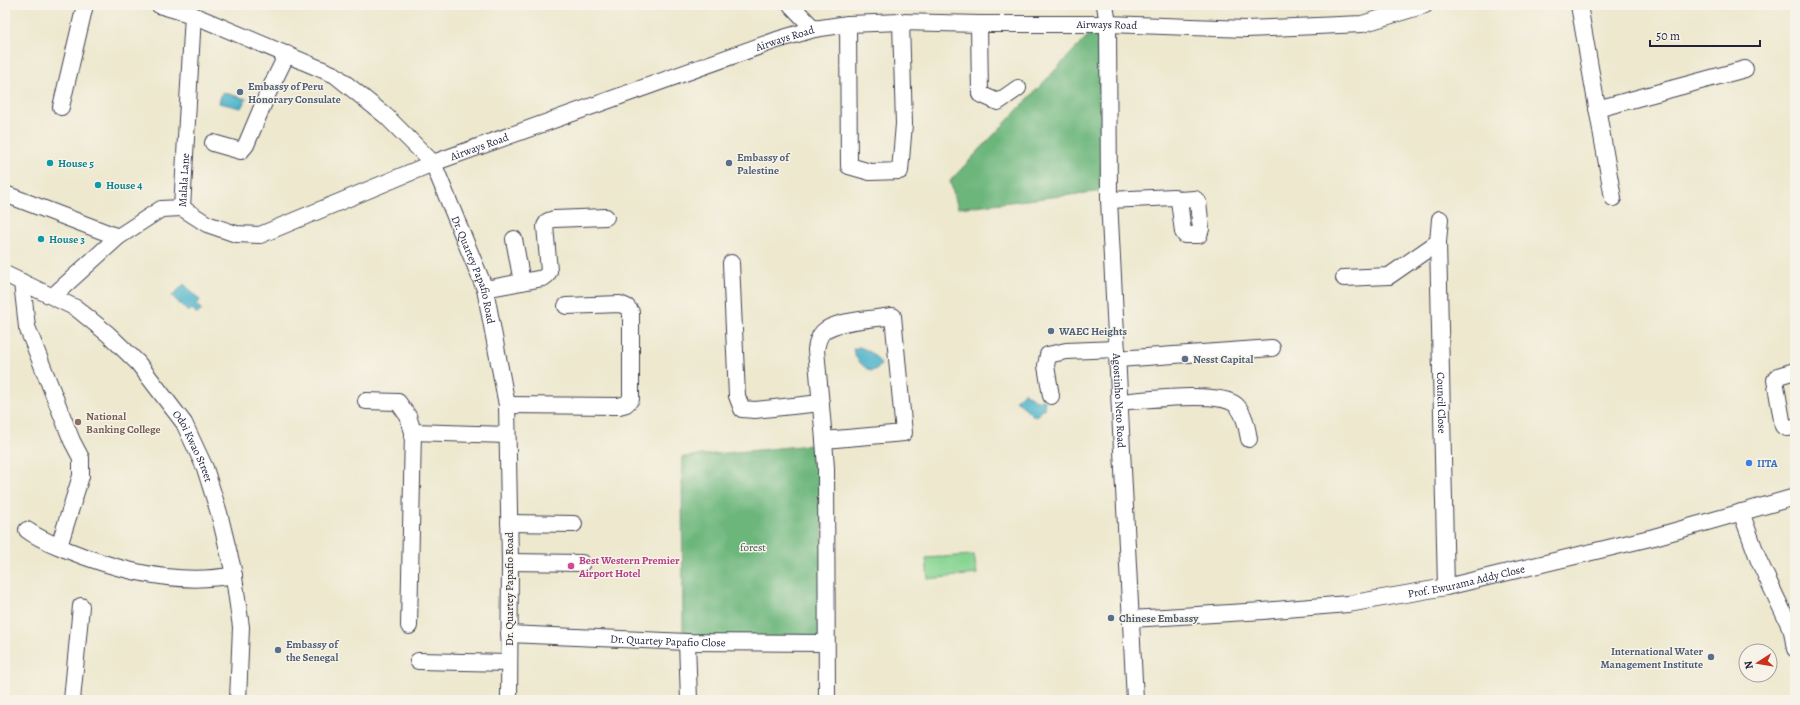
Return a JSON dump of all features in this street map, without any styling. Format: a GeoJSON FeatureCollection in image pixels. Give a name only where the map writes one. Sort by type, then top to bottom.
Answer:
{"type":"FeatureCollection","features":[{"type":"Feature","properties":{"kind":"street"},"geometry":{"type":"LineString","coordinates":[[61,107],[85,5]]}},
{"type":"Feature","properties":{"kind":"street","name":"Dr. Quartey Papafio Road"},"geometry":{"type":"LineString","coordinates":[[159,5],[194,15],[335,75],[386,116],[433,163],[485,289],[507,405],[510,562],[509,700]]}},
{"type":"Feature","properties":{"kind":"street"},"geometry":{"type":"LineString","coordinates":[[791,5],[814,29]]}},
{"type":"Feature","properties":{"kind":"street","name":"Agostinho Neto Road"},"geometry":{"type":"LineString","coordinates":[[1105,5],[1108,24],[1110,200],[1135,700]]}},
{"type":"Feature","properties":{"kind":"street","name":"Airways Road"},"geometry":{"type":"LineString","coordinates":[[182,208],[207,224],[236,234],[260,235],[433,163],[777,40],[814,29],[848,24],[901,22],[979,24],[1108,24],[1246,29],[1362,24],[1425,5]]}},
{"type":"Feature","properties":{"kind":"street"},"geometry":{"type":"LineString","coordinates":[[1579,5],[1613,198]]}},
{"type":"Feature","properties":{"kind":"street","name":"Malala Lane"},"geometry":{"type":"LineString","coordinates":[[53,296],[118,237],[162,209],[182,208],[194,15]]}},
{"type":"Feature","properties":{"kind":"street"},"geometry":{"type":"LineString","coordinates":[[848,24],[849,166],[870,172],[900,171],[904,124],[901,22]]}},
{"type":"Feature","properties":{"kind":"street"},"geometry":{"type":"LineString","coordinates":[[979,24],[980,94],[998,102],[1018,88]]}},
{"type":"Feature","properties":{"kind":"street"},"geometry":{"type":"LineString","coordinates":[[213,143],[240,151],[246,145],[268,92],[287,54]]}},
{"type":"Feature","properties":{"kind":"street"},"geometry":{"type":"LineString","coordinates":[[1598,109],[1745,69]]}},
{"type":"Feature","properties":{"kind":"street"},"geometry":{"type":"LineString","coordinates":[[5,194],[118,237]]}},
{"type":"Feature","properties":{"kind":"street"},"geometry":{"type":"LineString","coordinates":[[1110,200],[1174,197],[1179,200]]}},
{"type":"Feature","properties":{"kind":"street"},"geometry":{"type":"LineString","coordinates":[[485,289],[543,278],[547,275],[549,270],[545,226],[548,222],[554,219],[606,218]]}},
{"type":"Feature","properties":{"kind":"street","name":"Council Close"},"geometry":{"type":"LineString","coordinates":[[1440,219],[1438,242],[1446,587]]}},
{"type":"Feature","properties":{"kind":"street"},"geometry":{"type":"LineString","coordinates":[[514,239],[522,282]]}},
{"type":"Feature","properties":{"kind":"street"},"geometry":{"type":"LineString","coordinates":[[1344,278],[1389,276],[1438,242]]}},
{"type":"Feature","properties":{"kind":"street"},"geometry":{"type":"LineString","coordinates":[[731,263],[737,396],[742,409],[755,410],[821,403]]}},
{"type":"Feature","properties":{"kind":"street","name":"Odoi Kwao Street"},"geometry":{"type":"LineString","coordinates":[[5,274],[76,308],[108,334],[138,363],[184,423],[205,468],[219,513],[234,575],[241,627],[238,700]]}},
{"type":"Feature","properties":{"kind":"street"},"geometry":{"type":"LineString","coordinates":[[22,282],[27,327],[72,441],[81,458],[81,476],[59,546]]}},
{"type":"Feature","properties":{"kind":"street"},"geometry":{"type":"LineString","coordinates":[[507,405],[619,406],[626,404],[631,399],[631,312],[628,307],[620,304],[566,306]]}},
{"type":"Feature","properties":{"kind":"street"},"geometry":{"type":"LineString","coordinates":[[824,440],[904,432],[893,316],[838,324],[824,331],[819,338],[816,350],[826,468],[827,700]]}},
{"type":"Feature","properties":{"kind":"street"},"geometry":{"type":"LineString","coordinates":[[1051,396],[1046,366],[1048,355],[1066,351],[1117,354],[1272,348]]}},
{"type":"Feature","properties":{"kind":"street"},"geometry":{"type":"LineString","coordinates":[[1795,371],[1782,374],[1774,380],[1783,426],[1787,428],[1795,427]]}},
{"type":"Feature","properties":{"kind":"street"},"geometry":{"type":"LineString","coordinates":[[1120,402],[1192,396],[1228,401],[1236,405],[1246,422],[1249,439]]}},
{"type":"Feature","properties":{"kind":"street"},"geometry":{"type":"LineString","coordinates":[[366,401],[398,402],[408,416],[413,432],[409,626]]}},
{"type":"Feature","properties":{"kind":"street"},"geometry":{"type":"LineString","coordinates":[[413,432],[507,435]]}},
{"type":"Feature","properties":{"kind":"street","name":"Prof. Ewurama Addy Close"},"geometry":{"type":"LineString","coordinates":[[1130,619],[1348,604],[1446,587],[1654,537],[1795,497]]}},
{"type":"Feature","properties":{"kind":"street"},"geometry":{"type":"LineString","coordinates":[[1741,512],[1759,561],[1792,631],[1795,649]]}},
{"type":"Feature","properties":{"kind":"street"},"geometry":{"type":"LineString","coordinates":[[509,523],[574,524]]}},
{"type":"Feature","properties":{"kind":"street"},"geometry":{"type":"LineString","coordinates":[[27,530],[36,536],[88,558],[138,572],[181,578],[209,579],[234,575]]}},
{"type":"Feature","properties":{"kind":"street"},"geometry":{"type":"LineString","coordinates":[[510,562],[582,563]]}},
{"type":"Feature","properties":{"kind":"street"},"geometry":{"type":"LineString","coordinates":[[72,700],[81,606]]}},
{"type":"Feature","properties":{"kind":"street","name":"Dr. Quartey Papafio Close"},"geometry":{"type":"LineString","coordinates":[[509,634],[687,642],[826,643]]}},
{"type":"Feature","properties":{"kind":"street"},"geometry":{"type":"LineString","coordinates":[[687,642],[689,700]]}},
{"type":"Feature","properties":{"kind":"street"},"geometry":{"type":"LineString","coordinates":[[418,661],[509,664]]}},
{"type":"Feature","properties":{"kind":"green space"},"geometry":{"type":"Polygon","coordinates":[[[1099,24],[1104,191],[958,208],[950,181],[1099,24]]]}},
{"type":"Feature","properties":{"kind":"green space","name":"forest"},"geometry":{"type":"Polygon","coordinates":[[[822,444],[823,641],[683,638],[682,457],[822,444]]]}},
{"type":"Feature","properties":{"kind":"green space"},"geometry":{"type":"Polygon","coordinates":[[[974,555],[977,574],[928,579],[926,558],[974,555]]]}},
{"type":"Feature","properties":{"kind":"water"},"geometry":{"type":"Polygon","coordinates":[[[222,92],[246,99],[241,108],[219,103],[222,92]]]}},
{"type":"Feature","properties":{"kind":"water"},"geometry":{"type":"Polygon","coordinates":[[[184,284],[200,300],[197,305],[202,310],[197,314],[192,309],[188,312],[172,296],[184,284]]]}},
{"type":"Feature","properties":{"kind":"water"},"geometry":{"type":"Polygon","coordinates":[[[859,347],[875,356],[881,365],[877,369],[871,371],[859,362],[853,349],[859,347]]]}},
{"type":"Feature","properties":{"kind":"water"},"geometry":{"type":"Polygon","coordinates":[[[1024,392],[1037,401],[1042,399],[1045,401],[1044,409],[1035,417],[1016,400],[1024,392]]]}},
{"type":"Feature","properties":{"kind":"place","name":"Embassy of Peru Honorary Consulate"},"geometry":{"type":"Point","coordinates":[240,92]}},
{"type":"Feature","properties":{"kind":"place","name":"House 5"},"geometry":{"type":"Point","coordinates":[50,163]}},
{"type":"Feature","properties":{"kind":"place","name":"Embassy of Palestine"},"geometry":{"type":"Point","coordinates":[729,163]}},
{"type":"Feature","properties":{"kind":"place","name":"House 4"},"geometry":{"type":"Point","coordinates":[98,185]}},
{"type":"Feature","properties":{"kind":"place","name":"House 3"},"geometry":{"type":"Point","coordinates":[41,239]}},
{"type":"Feature","properties":{"kind":"place","name":"WAEC Heights"},"geometry":{"type":"Point","coordinates":[1051,331]}},
{"type":"Feature","properties":{"kind":"place","name":"Nesst Capital"},"geometry":{"type":"Point","coordinates":[1185,359]}},
{"type":"Feature","properties":{"kind":"place","name":"National Banking College"},"geometry":{"type":"Point","coordinates":[78,422]}},
{"type":"Feature","properties":{"kind":"place","name":"IITA"},"geometry":{"type":"Point","coordinates":[1749,463]}},
{"type":"Feature","properties":{"kind":"place","name":"Best Western Premier Airport Hotel"},"geometry":{"type":"Point","coordinates":[571,566]}},
{"type":"Feature","properties":{"kind":"place","name":"Chinese Embassy"},"geometry":{"type":"Point","coordinates":[1111,618]}},
{"type":"Feature","properties":{"kind":"place","name":"Embassy of the Senegal"},"geometry":{"type":"Point","coordinates":[278,650]}},
{"type":"Feature","properties":{"kind":"place","name":"International Water Management Institute"},"geometry":{"type":"Point","coordinates":[1711,657]}}]}
